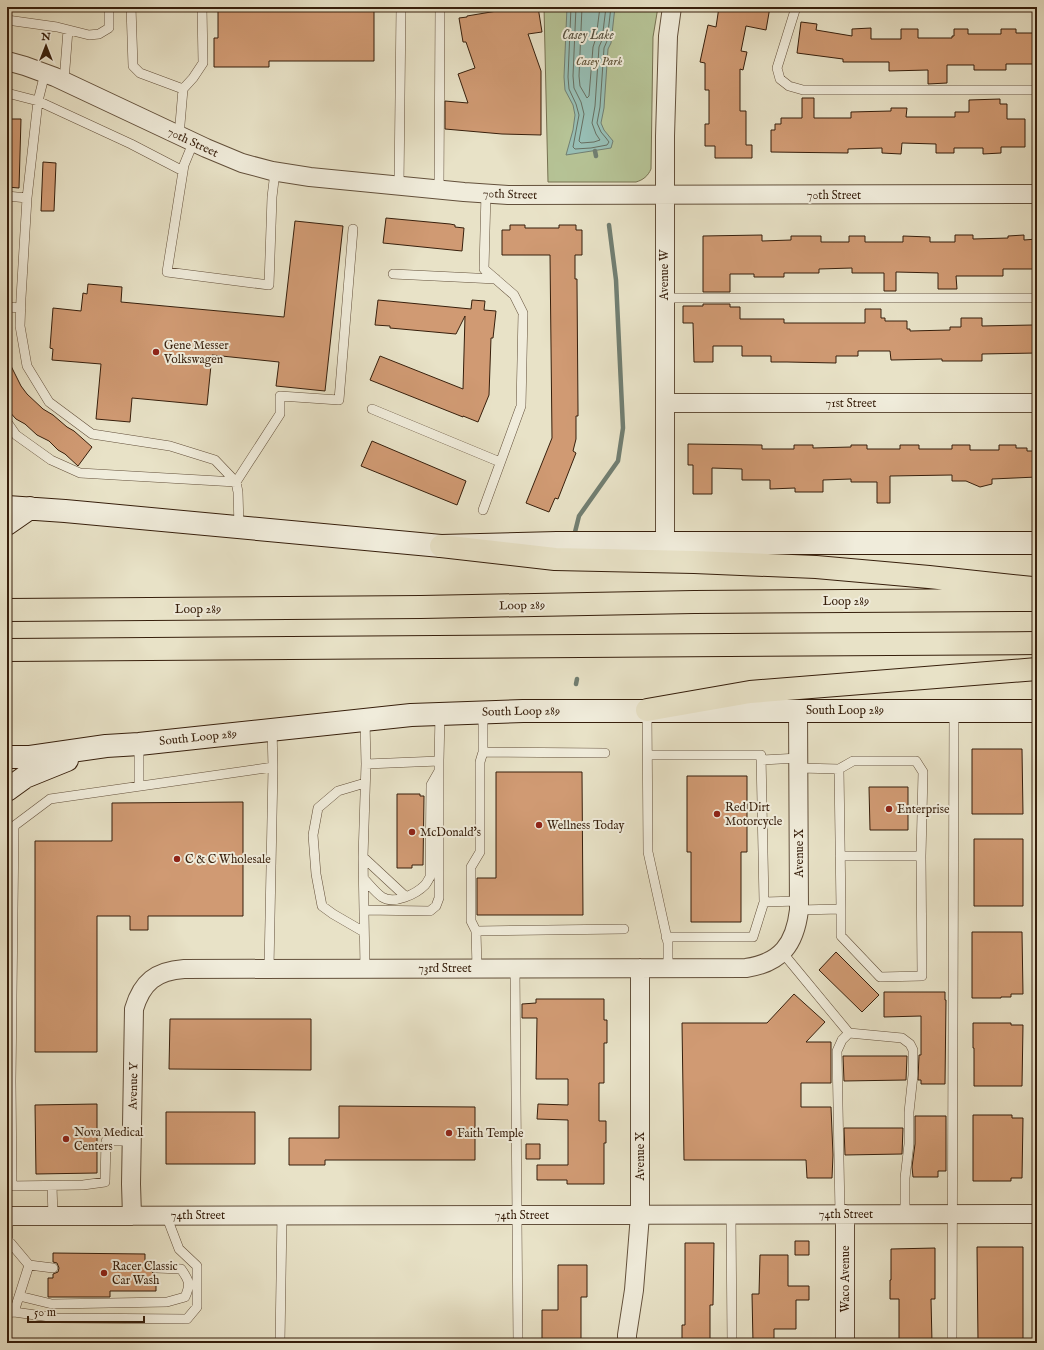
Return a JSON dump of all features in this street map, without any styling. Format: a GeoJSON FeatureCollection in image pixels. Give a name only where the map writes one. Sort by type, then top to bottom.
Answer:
{"type":"FeatureCollection","features":[{"type":"Feature","properties":{"kind":"highway"},"geometry":{"type":"LineString","coordinates":[[441,546],[555,559],[694,562],[816,567],[929,577],[1037,589]]}},
{"type":"Feature","properties":{"kind":"highway","name":"Loop 289"},"geometry":{"type":"LineString","coordinates":[[7,610],[421,607],[694,602],[1037,600]]}},
{"type":"Feature","properties":{"kind":"highway"},"geometry":{"type":"LineString","coordinates":[[7,650],[1037,643]]}},
{"type":"Feature","properties":{"kind":"highway"},"geometry":{"type":"LineString","coordinates":[[647,710],[750,692],[1037,669]]}},
{"type":"Feature","properties":{"kind":"main road"},"geometry":{"type":"LineString","coordinates":[[7,499],[30,508]]}},
{"type":"Feature","properties":{"kind":"main road"},"geometry":{"type":"LineString","coordinates":[[7,507],[441,546],[557,543],[1037,544]]}},
{"type":"Feature","properties":{"kind":"main road"},"geometry":{"type":"LineString","coordinates":[[7,524],[30,508]]}},
{"type":"Feature","properties":{"kind":"main road","name":"South Loop 289"},"geometry":{"type":"LineString","coordinates":[[7,757],[30,757],[106,746],[140,744],[411,715],[523,711],[647,710],[1037,711]]}},
{"type":"Feature","properties":{"kind":"main road"},"geometry":{"type":"LineString","coordinates":[[7,790],[25,777],[106,746]]}},
{"type":"Feature","properties":{"kind":"main road"},"geometry":{"type":"LineString","coordinates":[[7,750],[30,757]]}},
{"type":"Feature","properties":{"kind":"street","name":"Avenue W"},"geometry":{"type":"LineString","coordinates":[[665,543],[665,136],[668,36],[672,7]]}},
{"type":"Feature","properties":{"kind":"street","name":"70th Street"},"geometry":{"type":"LineString","coordinates":[[7,61],[26,66],[64,81],[186,139],[242,163],[275,172],[310,177],[439,190],[508,195],[1037,194]]}},
{"type":"Feature","properties":{"kind":"street","name":"71st Street"},"geometry":{"type":"LineString","coordinates":[[666,404],[1037,403]]}},
{"type":"Feature","properties":{"kind":"street","name":"Avenue X"},"geometry":{"type":"LineString","coordinates":[[746,968],[767,963],[782,952],[793,937],[796,928],[799,906],[798,710]]}},
{"type":"Feature","properties":{"kind":"street","name":"73rd Street"},"geometry":{"type":"LineString","coordinates":[[147,983],[162,973],[172,970],[268,968],[746,968]]}},
{"type":"Feature","properties":{"kind":"street","name":"Avenue X"},"geometry":{"type":"LineString","coordinates":[[627,1343],[634,1290],[640,1214],[640,968]]}},
{"type":"Feature","properties":{"kind":"street","name":"Avenue Y"},"geometry":{"type":"LineString","coordinates":[[132,1216],[134,1009],[140,993],[147,983]]}},
{"type":"Feature","properties":{"kind":"street","name":"Waco Avenue"},"geometry":{"type":"LineString","coordinates":[[842,1214],[844,1343]]}},
{"type":"Feature","properties":{"kind":"street","name":"74th Street"},"geometry":{"type":"LineString","coordinates":[[8,1216],[1037,1214]]}},
{"type":"Feature","properties":{"kind":"lane"},"geometry":{"type":"LineString","coordinates":[[7,20],[57,27],[89,35],[99,34],[109,28],[109,7]]}},
{"type":"Feature","properties":{"kind":"lane"},"geometry":{"type":"LineString","coordinates":[[131,7],[133,66],[140,73],[182,89]]}},
{"type":"Feature","properties":{"kind":"lane"},"geometry":{"type":"LineString","coordinates":[[202,7],[203,63],[193,78],[182,89],[186,139],[184,165],[167,272],[268,285],[272,198],[275,172]]}},
{"type":"Feature","properties":{"kind":"lane"},"geometry":{"type":"LineString","coordinates":[[399,186],[401,7]]}},
{"type":"Feature","properties":{"kind":"lane"},"geometry":{"type":"LineString","coordinates":[[439,190],[440,7]]}},
{"type":"Feature","properties":{"kind":"lane"},"geometry":{"type":"LineString","coordinates":[[796,7],[777,68],[780,79],[789,86],[803,90],[1037,90]]}},
{"type":"Feature","properties":{"kind":"lane"},"geometry":{"type":"LineString","coordinates":[[64,81],[68,30]]}},
{"type":"Feature","properties":{"kind":"lane"},"geometry":{"type":"LineString","coordinates":[[45,73],[38,101],[27,198],[20,308],[20,326],[27,366],[49,402],[92,434],[170,446],[215,460],[236,482],[238,492],[239,527]]}},
{"type":"Feature","properties":{"kind":"lane"},"geometry":{"type":"LineString","coordinates":[[7,93],[38,101],[131,144],[183,171]]}},
{"type":"Feature","properties":{"kind":"lane"},"geometry":{"type":"LineString","coordinates":[[483,510],[521,406],[523,313],[514,295],[484,269],[486,193]]}},
{"type":"Feature","properties":{"kind":"lane"},"geometry":{"type":"LineString","coordinates":[[7,196],[27,198]]}},
{"type":"Feature","properties":{"kind":"lane"},"geometry":{"type":"LineString","coordinates":[[236,482],[280,414],[280,396],[339,400],[353,229]]}},
{"type":"Feature","properties":{"kind":"lane"},"geometry":{"type":"LineString","coordinates":[[393,274],[496,279]]}},
{"type":"Feature","properties":{"kind":"lane"},"geometry":{"type":"LineString","coordinates":[[664,298],[1037,298]]}},
{"type":"Feature","properties":{"kind":"lane"},"geometry":{"type":"LineString","coordinates":[[7,307],[20,308]]}},
{"type":"Feature","properties":{"kind":"lane"},"geometry":{"type":"LineString","coordinates":[[372,409],[500,462]]}},
{"type":"Feature","properties":{"kind":"lane"},"geometry":{"type":"LineString","coordinates":[[7,422],[16,434],[51,460],[80,473],[236,482]]}},
{"type":"Feature","properties":{"kind":"lane"},"geometry":{"type":"LineString","coordinates":[[647,710],[648,852],[668,943],[668,968]]}},
{"type":"Feature","properties":{"kind":"lane"},"geometry":{"type":"LineString","coordinates":[[952,1343],[954,710]]}},
{"type":"Feature","properties":{"kind":"lane"},"geometry":{"type":"LineString","coordinates":[[477,968],[476,931],[471,921],[471,867],[480,852],[480,762],[483,752],[483,712]]}},
{"type":"Feature","properties":{"kind":"lane"},"geometry":{"type":"LineString","coordinates":[[364,910],[430,911],[436,906],[439,898],[440,714]]}},
{"type":"Feature","properties":{"kind":"lane"},"geometry":{"type":"LineString","coordinates":[[365,720],[366,764],[363,856],[365,968]]}},
{"type":"Feature","properties":{"kind":"lane"},"geometry":{"type":"LineString","coordinates":[[268,968],[273,767],[272,729]]}},
{"type":"Feature","properties":{"kind":"lane"},"geometry":{"type":"LineString","coordinates":[[139,786],[140,744]]}},
{"type":"Feature","properties":{"kind":"lane"},"geometry":{"type":"LineString","coordinates":[[483,752],[605,753]]}},
{"type":"Feature","properties":{"kind":"lane"},"geometry":{"type":"LineString","coordinates":[[648,755],[761,755],[764,902],[753,937],[666,937]]}},
{"type":"Feature","properties":{"kind":"lane"},"geometry":{"type":"LineString","coordinates":[[761,760],[799,763],[839,769],[852,761],[916,761],[923,772],[921,856],[922,976],[880,977],[841,936],[839,769]]}},
{"type":"Feature","properties":{"kind":"lane"},"geometry":{"type":"LineString","coordinates":[[366,764],[439,766]]}},
{"type":"Feature","properties":{"kind":"lane"},"geometry":{"type":"LineString","coordinates":[[364,879],[382,897],[388,900],[396,899],[418,891],[426,884],[430,877],[430,785],[439,766]]}},
{"type":"Feature","properties":{"kind":"lane"},"geometry":{"type":"LineString","coordinates":[[7,838],[14,826],[50,799],[273,767]]}},
{"type":"Feature","properties":{"kind":"lane"},"geometry":{"type":"LineString","coordinates":[[364,932],[355,928],[322,906],[316,874],[313,835],[318,808],[338,791],[365,783]]}},
{"type":"Feature","properties":{"kind":"lane"},"geometry":{"type":"LineString","coordinates":[[14,826],[10,1186],[83,1185],[105,1182],[106,1141],[132,1141]]}},
{"type":"Feature","properties":{"kind":"lane"},"geometry":{"type":"LineString","coordinates":[[363,856],[405,896]]}},
{"type":"Feature","properties":{"kind":"lane"},"geometry":{"type":"LineString","coordinates":[[840,856],[921,856]]}},
{"type":"Feature","properties":{"kind":"lane"},"geometry":{"type":"LineString","coordinates":[[764,902],[841,909]]}},
{"type":"Feature","properties":{"kind":"lane"},"geometry":{"type":"LineString","coordinates":[[476,931],[624,930]]}},
{"type":"Feature","properties":{"kind":"lane"},"geometry":{"type":"LineString","coordinates":[[782,952],[849,1033],[902,1038],[910,1044],[913,1050],[913,1075],[909,1112],[909,1144],[905,1178],[905,1214]]}},
{"type":"Feature","properties":{"kind":"lane"},"geometry":{"type":"LineString","coordinates":[[515,968],[518,1343]]}},
{"type":"Feature","properties":{"kind":"lane"},"geometry":{"type":"LineString","coordinates":[[842,1214],[838,1051],[842,1040],[849,1033]]}},
{"type":"Feature","properties":{"kind":"lane"},"geometry":{"type":"LineString","coordinates":[[52,1186],[53,1216]]}},
{"type":"Feature","properties":{"kind":"lane"},"geometry":{"type":"LineString","coordinates":[[731,1214],[732,1343]]}},
{"type":"Feature","properties":{"kind":"lane"},"geometry":{"type":"LineString","coordinates":[[29,1265],[19,1296],[9,1311],[57,1318],[188,1319],[197,1307],[197,1266],[179,1249],[166,1215]]}},
{"type":"Feature","properties":{"kind":"lane"},"geometry":{"type":"LineString","coordinates":[[280,1343],[282,1215]]}},
{"type":"Feature","properties":{"kind":"lane"},"geometry":{"type":"LineString","coordinates":[[8,1216],[8,1240],[29,1265],[53,1268]]}},
{"type":"Feature","properties":{"kind":"lane"},"geometry":{"type":"LineString","coordinates":[[19,1296],[52,1304],[167,1302],[185,1297],[189,1279],[181,1269],[156,1268]]}},
{"type":"Feature","properties":{"kind":"green space","name":"Casey Park"},"geometry":{"type":"Polygon","coordinates":[[[544,7],[658,7],[653,37],[651,169],[647,176],[641,180],[636,182],[548,182],[544,7]]]}},
{"type":"Feature","properties":{"kind":"water","name":"Casey Lake"},"geometry":{"type":"Polygon","coordinates":[[[567,7],[615,7],[611,43],[608,49],[604,108],[601,123],[604,130],[613,141],[611,148],[566,155],[573,130],[575,115],[573,105],[565,90],[564,77],[567,7]]]}},
{"type":"Feature","properties":{"kind":"building"},"geometry":{"type":"Polygon","coordinates":[[[218,7],[374,7],[374,61],[269,61],[269,67],[214,67],[214,38],[218,38],[218,7]]]}},
{"type":"Feature","properties":{"kind":"building"},"geometry":{"type":"Polygon","coordinates":[[[514,7],[538,7],[542,32],[528,34],[541,71],[541,135],[502,134],[445,129],[445,101],[468,103],[458,74],[475,68],[466,42],[463,42],[459,18],[515,8],[514,7]]]}},
{"type":"Feature","properties":{"kind":"building"},"geometry":{"type":"Polygon","coordinates":[[[719,7],[770,7],[766,30],[746,26],[741,51],[747,52],[743,70],[740,69],[740,111],[746,111],[746,145],[752,145],[752,158],[715,158],[715,146],[705,146],[705,124],[709,124],[709,90],[705,90],[705,63],[700,62],[708,25],[716,27],[719,7]]]}},
{"type":"Feature","properties":{"kind":"building"},"geometry":{"type":"Polygon","coordinates":[[[801,22],[817,24],[816,30],[852,36],[852,29],[871,28],[871,39],[901,39],[901,29],[918,29],[918,38],[952,38],[952,36],[954,36],[954,29],[968,29],[968,34],[1001,34],[1001,29],[1016,29],[1016,33],[1035,33],[1035,36],[1037,36],[1037,64],[1006,64],[1006,70],[974,70],[974,65],[947,65],[947,83],[928,84],[928,70],[889,71],[889,62],[843,62],[843,59],[797,53],[801,22]]]}},
{"type":"Feature","properties":{"kind":"building"},"geometry":{"type":"Polygon","coordinates":[[[802,98],[814,98],[814,118],[851,118],[851,112],[891,111],[891,108],[907,108],[906,117],[955,117],[955,112],[969,112],[969,100],[1000,99],[1000,104],[1007,104],[1007,119],[1025,119],[1025,147],[1001,147],[1001,153],[983,154],[983,148],[954,148],[954,153],[936,153],[936,144],[902,143],[901,154],[882,153],[882,148],[848,149],[848,153],[771,152],[771,130],[775,130],[775,124],[781,124],[781,118],[802,118],[802,98]]]}},
{"type":"Feature","properties":{"kind":"building"},"geometry":{"type":"Polygon","coordinates":[[[7,119],[21,119],[19,188],[7,187],[7,119]]]}},
{"type":"Feature","properties":{"kind":"building"},"geometry":{"type":"Polygon","coordinates":[[[43,162],[56,163],[54,211],[41,211],[43,162]]]}},
{"type":"Feature","properties":{"kind":"building"},"geometry":{"type":"Polygon","coordinates":[[[386,218],[450,224],[455,225],[455,227],[464,228],[462,251],[383,243],[386,218]]]}},
{"type":"Feature","properties":{"kind":"building","name":"Gene Messer Volkswagen"},"geometry":{"type":"Polygon","coordinates":[[[295,221],[343,226],[325,391],[276,386],[279,362],[212,355],[207,405],[132,398],[130,422],[96,419],[101,364],[52,360],[53,349],[50,348],[53,308],[81,311],[83,293],[87,294],[88,284],[122,287],[121,302],[284,317],[295,221]]]}},
{"type":"Feature","properties":{"kind":"building"},"geometry":{"type":"Polygon","coordinates":[[[510,225],[525,225],[525,228],[559,228],[559,225],[576,225],[576,230],[582,230],[582,255],[575,255],[575,279],[577,279],[578,416],[576,416],[576,439],[573,451],[576,453],[558,499],[555,498],[549,512],[526,503],[552,438],[550,255],[502,255],[502,230],[510,230],[510,225]]]}},
{"type":"Feature","properties":{"kind":"building"},"geometry":{"type":"Polygon","coordinates":[[[762,235],[762,241],[791,240],[791,236],[821,236],[821,242],[849,242],[849,236],[865,236],[865,242],[903,242],[903,236],[930,237],[930,242],[955,242],[955,235],[973,235],[973,239],[1008,238],[1008,236],[1024,235],[1024,240],[1037,239],[1037,269],[1003,269],[1003,276],[956,276],[957,289],[938,289],[938,273],[896,272],[896,291],[884,291],[884,273],[852,273],[852,268],[819,269],[819,273],[784,273],[784,277],[754,277],[754,274],[730,274],[730,292],[703,292],[703,236],[762,235]]]}},
{"type":"Feature","properties":{"kind":"building"},"geometry":{"type":"Polygon","coordinates":[[[378,300],[471,309],[472,300],[485,301],[484,310],[496,311],[493,338],[491,338],[489,395],[478,422],[370,380],[380,356],[463,389],[465,316],[456,334],[390,328],[390,326],[375,325],[378,300]]]}},
{"type":"Feature","properties":{"kind":"building"},"geometry":{"type":"Polygon","coordinates":[[[703,304],[730,304],[730,307],[740,307],[740,319],[784,319],[784,323],[865,323],[865,309],[881,309],[881,318],[885,318],[885,321],[907,321],[907,329],[910,329],[910,331],[950,330],[950,327],[961,327],[961,318],[982,318],[982,326],[1033,325],[1033,328],[1037,328],[1037,353],[982,354],[982,361],[942,361],[942,359],[891,360],[890,351],[858,351],[858,356],[836,356],[836,363],[771,362],[771,356],[742,356],[742,346],[713,346],[713,362],[694,362],[693,323],[683,323],[683,306],[703,306],[703,304]]]}},
{"type":"Feature","properties":{"kind":"building"},"geometry":{"type":"Polygon","coordinates":[[[7,358],[21,386],[27,394],[43,409],[74,431],[92,447],[78,466],[49,441],[37,435],[25,424],[16,419],[7,409],[7,358]]]}},
{"type":"Feature","properties":{"kind":"building"},"geometry":{"type":"Polygon","coordinates":[[[372,441],[466,481],[457,505],[361,466],[372,441]]]}},
{"type":"Feature","properties":{"kind":"building"},"geometry":{"type":"Polygon","coordinates":[[[688,444],[762,445],[762,449],[794,449],[794,445],[813,445],[813,448],[867,445],[867,449],[900,449],[900,445],[919,445],[919,449],[952,449],[952,445],[970,445],[970,450],[999,450],[999,445],[1016,445],[1016,448],[1027,448],[1027,451],[1037,451],[1037,477],[992,479],[992,484],[980,487],[966,481],[952,481],[952,475],[890,476],[890,503],[877,503],[877,482],[851,482],[851,479],[823,480],[823,492],[795,492],[795,488],[770,489],[770,480],[742,480],[742,469],[712,468],[712,494],[693,494],[693,465],[688,465],[688,444]]]}},
{"type":"Feature","properties":{"kind":"building"},"geometry":{"type":"Polygon","coordinates":[[[972,749],[1022,749],[1023,814],[972,814],[972,749]]]}},
{"type":"Feature","properties":{"kind":"building","name":"Wellness Today"},"geometry":{"type":"Polygon","coordinates":[[[496,772],[582,772],[583,915],[477,915],[477,878],[496,878],[496,772]]]}},
{"type":"Feature","properties":{"kind":"building","name":"Red Dirt Motorcycle"},"geometry":{"type":"Polygon","coordinates":[[[687,776],[747,776],[747,852],[741,852],[741,922],[691,922],[691,852],[687,852],[687,776]]]}},
{"type":"Feature","properties":{"kind":"building","name":"Enterprise"},"geometry":{"type":"Polygon","coordinates":[[[869,787],[908,787],[908,830],[870,830],[869,787]]]}},
{"type":"Feature","properties":{"kind":"building","name":"McDonald's"},"geometry":{"type":"Polygon","coordinates":[[[397,794],[420,794],[420,796],[424,796],[423,865],[412,865],[412,868],[397,868],[397,794]]]}},
{"type":"Feature","properties":{"kind":"building"},"geometry":{"type":"Polygon","coordinates":[[[243,802],[243,916],[148,916],[148,930],[130,930],[130,916],[97,916],[97,1052],[35,1052],[35,841],[112,841],[112,803],[243,802]]]}},
{"type":"Feature","properties":{"kind":"building"},"geometry":{"type":"Polygon","coordinates":[[[974,839],[1023,839],[1023,906],[974,906],[974,839]]]}},
{"type":"Feature","properties":{"kind":"building"},"geometry":{"type":"Polygon","coordinates":[[[972,932],[1022,932],[1023,994],[1011,994],[1011,997],[1001,998],[972,998],[972,932]]]}},
{"type":"Feature","properties":{"kind":"building"},"geometry":{"type":"Polygon","coordinates":[[[836,952],[879,995],[862,1012],[819,970],[836,952]]]}},
{"type":"Feature","properties":{"kind":"building"},"geometry":{"type":"Polygon","coordinates":[[[884,992],[945,992],[945,1084],[921,1084],[921,1080],[918,1080],[919,1055],[921,1055],[921,1016],[884,1017],[884,992]]]}},
{"type":"Feature","properties":{"kind":"building"},"geometry":{"type":"Polygon","coordinates":[[[794,994],[825,1022],[806,1042],[831,1042],[831,1083],[801,1083],[801,1107],[831,1107],[833,1155],[832,1178],[807,1178],[806,1160],[684,1160],[682,1023],[767,1023],[794,994]]]}},
{"type":"Feature","properties":{"kind":"building"},"geometry":{"type":"Polygon","coordinates":[[[536,999],[604,999],[604,1020],[607,1020],[607,1043],[604,1043],[604,1083],[599,1083],[599,1121],[606,1121],[606,1143],[604,1143],[604,1184],[567,1184],[567,1180],[537,1180],[537,1165],[568,1165],[568,1120],[537,1119],[538,1104],[568,1105],[568,1079],[536,1079],[537,1018],[522,1018],[522,1004],[536,1003],[536,999]]]}},
{"type":"Feature","properties":{"kind":"building"},"geometry":{"type":"Polygon","coordinates":[[[170,1019],[311,1019],[311,1070],[169,1069],[170,1019]]]}},
{"type":"Feature","properties":{"kind":"building"},"geometry":{"type":"Polygon","coordinates":[[[973,1023],[1011,1023],[1011,1025],[1023,1025],[1022,1086],[974,1086],[973,1023]]]}},
{"type":"Feature","properties":{"kind":"building"},"geometry":{"type":"Polygon","coordinates":[[[843,1056],[907,1056],[906,1080],[844,1081],[843,1056]]]}},
{"type":"Feature","properties":{"kind":"building","name":"Nova Medical Centers"},"geometry":{"type":"Polygon","coordinates":[[[97,1104],[97,1173],[36,1174],[35,1105],[97,1104]]]}},
{"type":"Feature","properties":{"kind":"building"},"geometry":{"type":"Polygon","coordinates":[[[339,1106],[475,1107],[475,1160],[325,1160],[325,1165],[289,1165],[289,1138],[339,1138],[339,1106]]]}},
{"type":"Feature","properties":{"kind":"building"},"geometry":{"type":"Polygon","coordinates":[[[166,1112],[255,1112],[255,1164],[166,1164],[166,1112]]]}},
{"type":"Feature","properties":{"kind":"building"},"geometry":{"type":"Polygon","coordinates":[[[973,1115],[1012,1115],[1012,1118],[1023,1118],[1022,1178],[1011,1178],[1011,1181],[973,1181],[973,1115]]]}},
{"type":"Feature","properties":{"kind":"building"},"geometry":{"type":"Polygon","coordinates":[[[915,1116],[946,1116],[946,1171],[938,1171],[938,1177],[913,1177],[912,1167],[915,1144],[915,1116]]]}},
{"type":"Feature","properties":{"kind":"building"},"geometry":{"type":"Polygon","coordinates":[[[844,1128],[903,1128],[902,1154],[845,1155],[844,1128]]]}},
{"type":"Feature","properties":{"kind":"building"},"geometry":{"type":"Polygon","coordinates":[[[526,1144],[540,1144],[540,1159],[526,1159],[526,1144]]]}},
{"type":"Feature","properties":{"kind":"building"},"geometry":{"type":"Polygon","coordinates":[[[795,1241],[809,1241],[809,1255],[795,1255],[795,1241]]]}},
{"type":"Feature","properties":{"kind":"building"},"geometry":{"type":"Polygon","coordinates":[[[685,1243],[714,1243],[713,1305],[710,1305],[710,1343],[682,1343],[682,1325],[685,1325],[685,1243]]]}},
{"type":"Feature","properties":{"kind":"building"},"geometry":{"type":"Polygon","coordinates":[[[977,1247],[1023,1247],[1023,1343],[1007,1343],[1007,1341],[978,1341],[977,1247]]]}},
{"type":"Feature","properties":{"kind":"building"},"geometry":{"type":"Polygon","coordinates":[[[935,1248],[935,1299],[931,1299],[932,1343],[899,1343],[899,1299],[890,1299],[891,1249],[935,1248]]]}},
{"type":"Feature","properties":{"kind":"building","name":"Racer Classic Car Wash"},"geometry":{"type":"Polygon","coordinates":[[[53,1253],[145,1254],[145,1264],[152,1264],[150,1267],[151,1270],[156,1274],[156,1291],[110,1291],[110,1297],[48,1297],[48,1278],[53,1278],[53,1274],[58,1272],[59,1268],[57,1263],[53,1262],[53,1253]]]}},
{"type":"Feature","properties":{"kind":"building"},"geometry":{"type":"Polygon","coordinates":[[[760,1255],[788,1255],[788,1286],[809,1286],[809,1300],[796,1300],[796,1329],[774,1329],[774,1343],[753,1343],[752,1294],[759,1294],[760,1255]]]}},
{"type":"Feature","properties":{"kind":"building"},"geometry":{"type":"Polygon","coordinates":[[[558,1265],[587,1265],[587,1297],[581,1297],[581,1343],[542,1343],[542,1310],[558,1310],[558,1265]]]}},
{"type":"Feature","properties":{"kind":"waterway"},"geometry":{"type":"LineString","coordinates":[[595,151],[596,156]]}},
{"type":"Feature","properties":{"kind":"waterway"},"geometry":{"type":"LineString","coordinates":[[575,532],[579,516],[618,461],[623,428],[616,280],[609,225]]}},
{"type":"Feature","properties":{"kind":"waterway"},"geometry":{"type":"LineString","coordinates":[[576,684],[577,679]]}},
{"type":"Feature","properties":{"kind":"place","name":"Gene Messer Volkswagen"},"geometry":{"type":"Point","coordinates":[156,352]}},
{"type":"Feature","properties":{"kind":"place","name":"Enterprise"},"geometry":{"type":"Point","coordinates":[889,809]}},
{"type":"Feature","properties":{"kind":"place","name":"Red Dirt Motorcycle"},"geometry":{"type":"Point","coordinates":[717,814]}},
{"type":"Feature","properties":{"kind":"place","name":"Wellness Today"},"geometry":{"type":"Point","coordinates":[539,825]}},
{"type":"Feature","properties":{"kind":"place","name":"McDonald's"},"geometry":{"type":"Point","coordinates":[412,832]}},
{"type":"Feature","properties":{"kind":"place","name":"C & C Wholesale"},"geometry":{"type":"Point","coordinates":[177,859]}},
{"type":"Feature","properties":{"kind":"place","name":"Faith Temple"},"geometry":{"type":"Point","coordinates":[449,1133]}},
{"type":"Feature","properties":{"kind":"place","name":"Nova Medical Centers"},"geometry":{"type":"Point","coordinates":[66,1139]}},
{"type":"Feature","properties":{"kind":"place","name":"Racer Classic Car Wash"},"geometry":{"type":"Point","coordinates":[104,1273]}}]}
